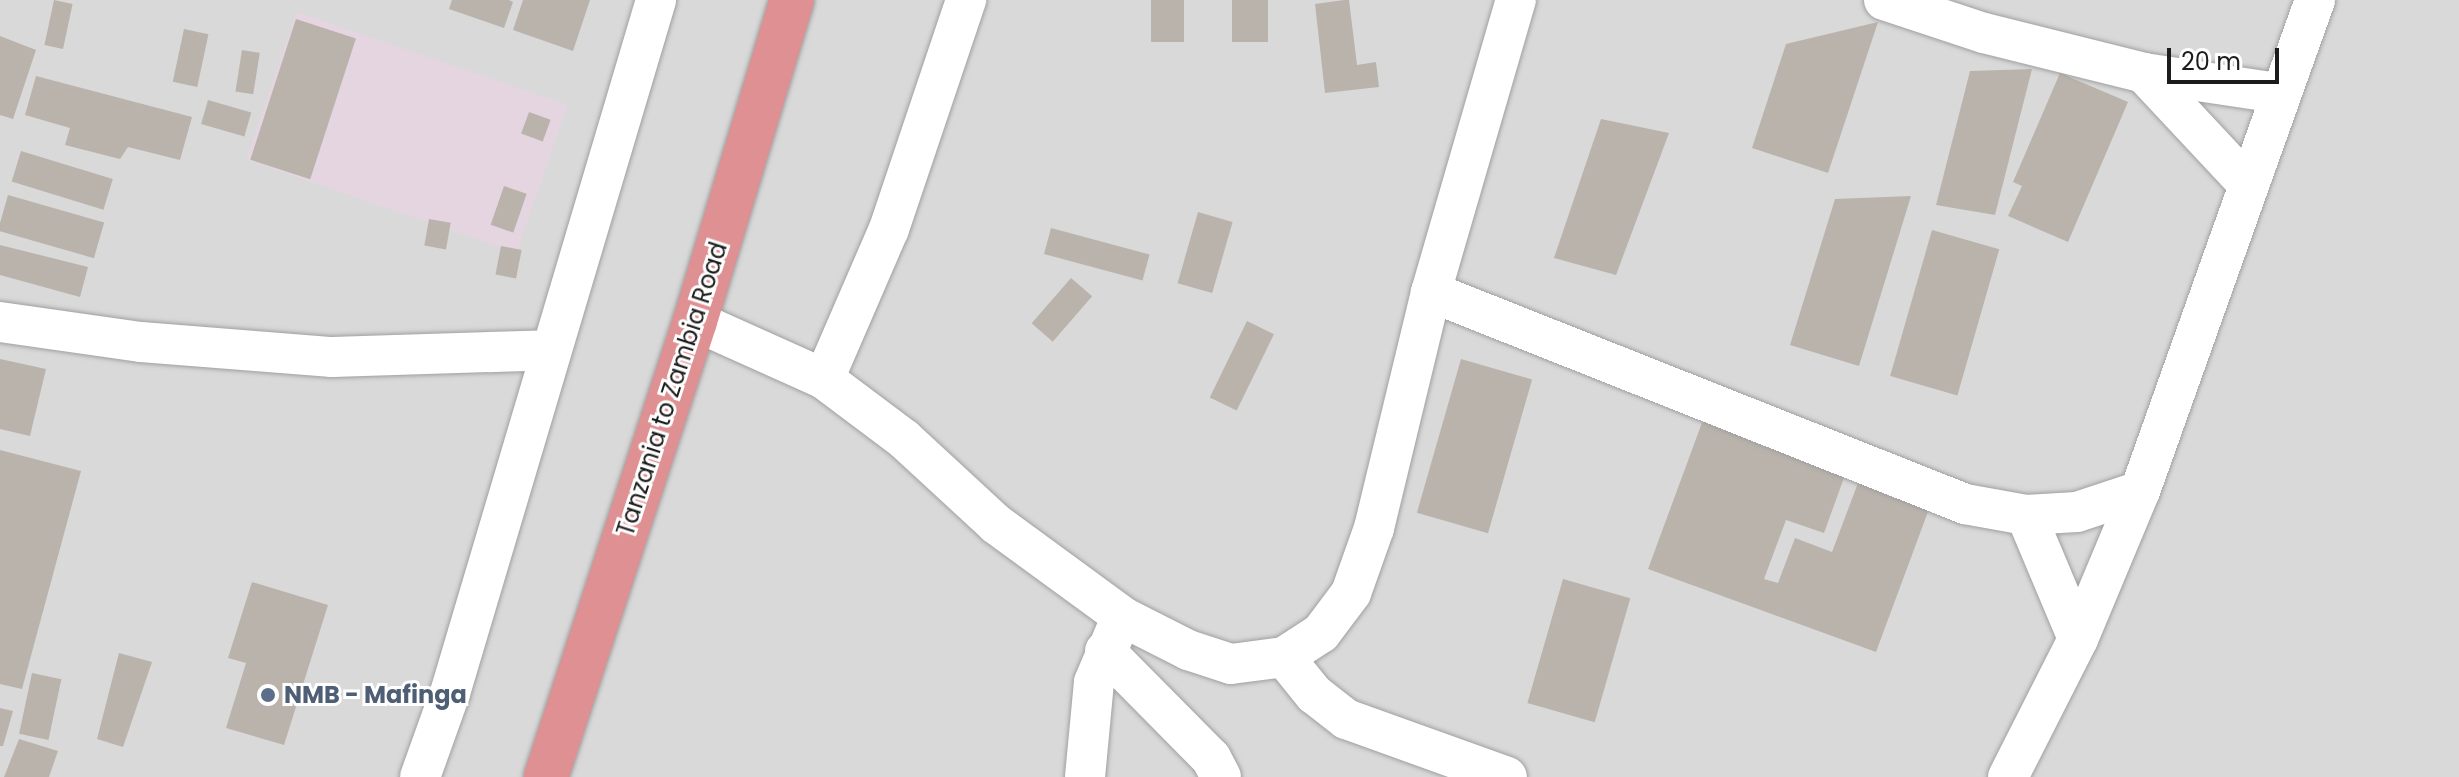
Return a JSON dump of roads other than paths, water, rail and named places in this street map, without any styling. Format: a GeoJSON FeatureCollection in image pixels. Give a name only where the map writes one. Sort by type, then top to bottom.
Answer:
{"type":"FeatureCollection","features":[{"type":"Feature","properties":{"kind":"highway","name":"Tanzania to Zambia Road"},"geometry":{"type":"LineString","coordinates":[[546,777],[695,321],[792,0]]}},
{"type":"Feature","properties":{"kind":"street"},"geometry":{"type":"LineString","coordinates":[[420,777],[450,693],[656,0]]}},
{"type":"Feature","properties":{"kind":"street"},"geometry":{"type":"LineString","coordinates":[[824,379],[889,229],[966,0]]}},
{"type":"Feature","properties":{"kind":"street"},"geometry":{"type":"LineString","coordinates":[[1114,634],[1188,650],[1231,664],[1284,657],[1321,633],[1351,593],[1374,528],[1431,292],[1516,0]]}},
{"type":"Feature","properties":{"kind":"street"},"geometry":{"type":"LineString","coordinates":[[1884,0],[1984,33],[2144,73],[2278,93]]}},
{"type":"Feature","properties":{"kind":"street"},"geometry":{"type":"LineString","coordinates":[[2008,777],[2078,639],[2140,491],[2246,182],[2315,0]]}},
{"type":"Feature","properties":{"kind":"street"},"geometry":{"type":"LineString","coordinates":[[2144,73],[2246,182]]}},
{"type":"Feature","properties":{"kind":"street"},"geometry":{"type":"LineString","coordinates":[[1431,292],[1965,504],[2026,515],[2077,512],[2140,491]]}},
{"type":"Feature","properties":{"kind":"street"},"geometry":{"type":"LineString","coordinates":[[695,321],[824,379],[904,439],[1114,634],[1211,758],[1221,777]]}},
{"type":"Feature","properties":{"kind":"street"},"geometry":{"type":"LineString","coordinates":[[0,322],[141,342],[332,357],[550,350]]}},
{"type":"Feature","properties":{"kind":"street"},"geometry":{"type":"LineString","coordinates":[[2026,515],[2078,639]]}},
{"type":"Feature","properties":{"kind":"street"},"geometry":{"type":"LineString","coordinates":[[1085,777],[1094,682],[1114,634]]}},
{"type":"Feature","properties":{"kind":"street"},"geometry":{"type":"LineString","coordinates":[[1284,657],[1314,694],[1346,719],[1507,777]]}},
{"type":"Feature","properties":{"kind":"place","name":"NMB - Mafinga"},"geometry":{"type":"Point","coordinates":[268,695]}}]}
